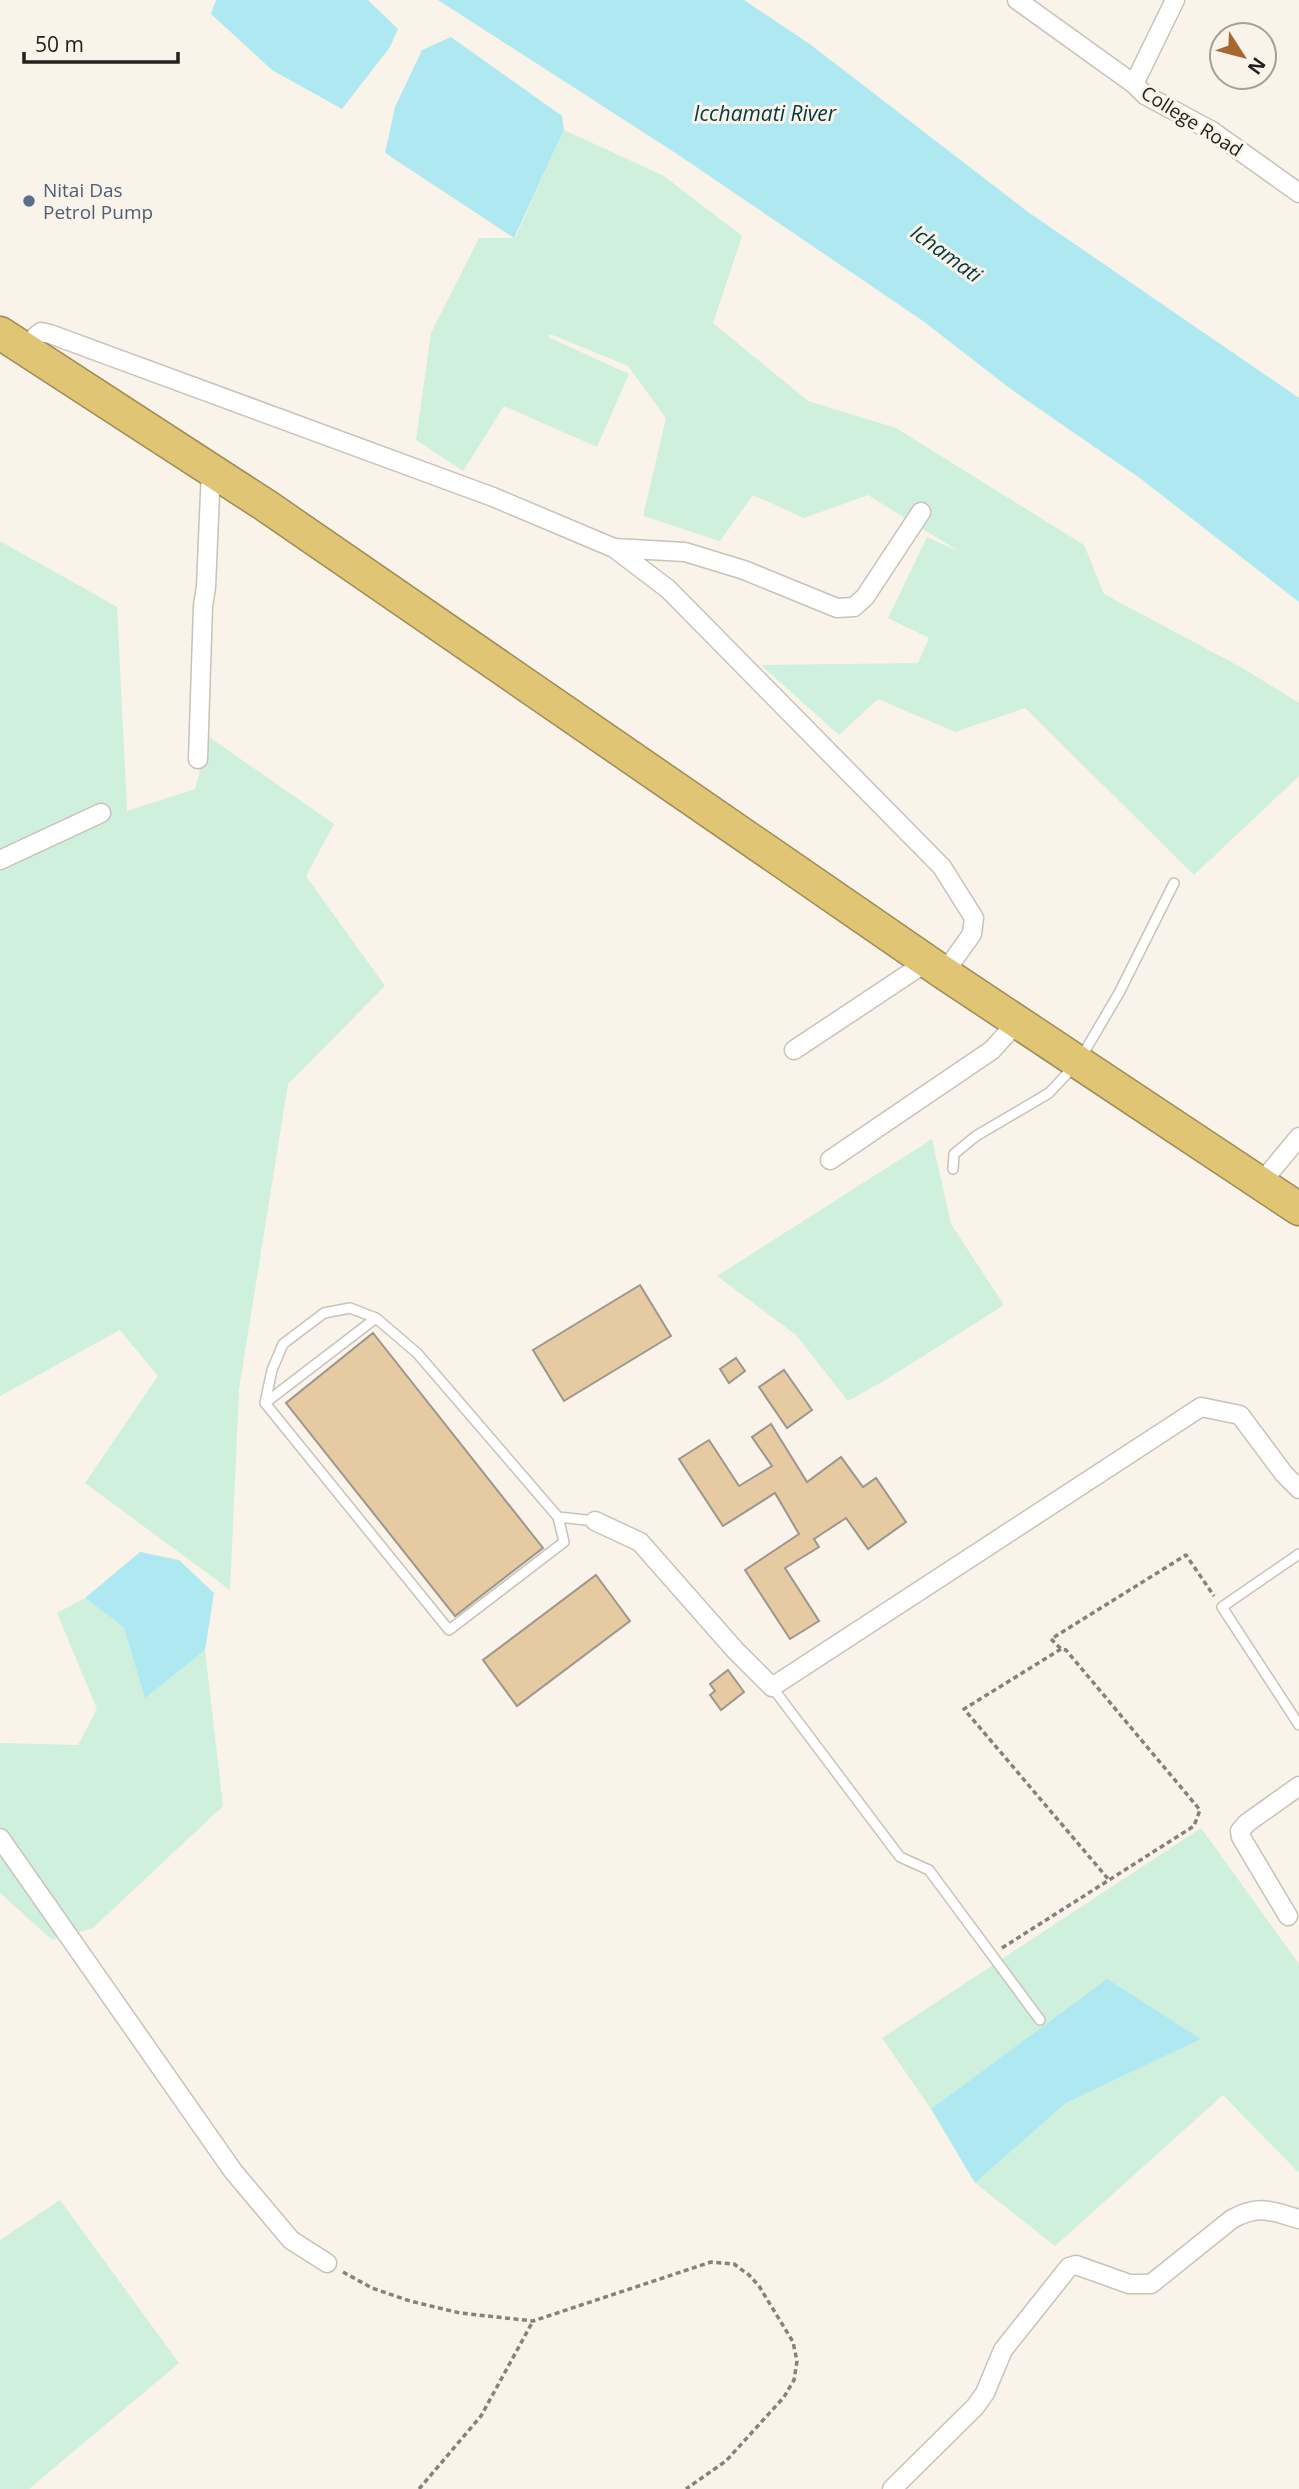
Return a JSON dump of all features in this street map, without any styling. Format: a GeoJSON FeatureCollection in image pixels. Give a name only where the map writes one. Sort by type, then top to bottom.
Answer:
{"type":"FeatureCollection","features":[{"type":"Feature","properties":{"kind":"highway"},"geometry":{"type":"LineString","coordinates":[[0,333],[268,507],[936,967],[1299,1209]]}},
{"type":"Feature","properties":{"kind":"street","name":"College Road"},"geometry":{"type":"LineString","coordinates":[[1017,0],[1134,84],[1145,95],[1212,131],[1299,192]]}},
{"type":"Feature","properties":{"kind":"street"},"geometry":{"type":"LineString","coordinates":[[1134,84],[1175,0]]}},
{"type":"Feature","properties":{"kind":"street"},"geometry":{"type":"LineString","coordinates":[[26,349],[41,332],[50,334],[493,497],[614,548],[668,589],[942,867],[974,918],[972,934],[936,967],[794,1050]]}},
{"type":"Feature","properties":{"kind":"street"},"geometry":{"type":"LineString","coordinates":[[198,759],[211,470]]}},
{"type":"Feature","properties":{"kind":"street"},"geometry":{"type":"LineString","coordinates":[[614,548],[685,552],[744,570],[837,608],[854,607],[866,597],[921,512]]}},
{"type":"Feature","properties":{"kind":"street"},"geometry":{"type":"LineString","coordinates":[[0,860],[101,813]]}},
{"type":"Feature","properties":{"kind":"street"},"geometry":{"type":"LineString","coordinates":[[830,1160],[992,1049],[1018,1020]]}},
{"type":"Feature","properties":{"kind":"street"},"geometry":{"type":"LineString","coordinates":[[1261,1183],[1299,1137]]}},
{"type":"Feature","properties":{"kind":"street"},"geometry":{"type":"LineString","coordinates":[[595,1521],[640,1542],[735,1650],[772,1687],[1201,1406],[1240,1415],[1284,1474],[1299,1489]]}},
{"type":"Feature","properties":{"kind":"street"},"geometry":{"type":"LineString","coordinates":[[1288,1916],[1240,1831],[1247,1823],[1299,1786]]}},
{"type":"Feature","properties":{"kind":"street"},"geometry":{"type":"LineString","coordinates":[[0,1838],[233,2171],[291,2240],[327,2263]]}},
{"type":"Feature","properties":{"kind":"street"},"geometry":{"type":"LineString","coordinates":[[892,2489],[975,2407],[985,2393],[1003,2350],[1069,2267],[1076,2265],[1129,2284],[1151,2284],[1247,2210],[1269,2210],[1299,2219]]}},
{"type":"Feature","properties":{"kind":"lane"},"geometry":{"type":"LineString","coordinates":[[953,1169],[954,1154],[961,1148],[976,1136],[1049,1093],[1079,1061],[1119,992],[1174,883]]}},
{"type":"Feature","properties":{"kind":"lane"},"geometry":{"type":"LineString","coordinates":[[350,1308],[376,1318],[417,1353],[558,1517],[564,1542],[449,1630],[265,1403],[272,1370],[284,1344],[324,1313],[350,1308]]}},
{"type":"Feature","properties":{"kind":"lane"},"geometry":{"type":"LineString","coordinates":[[265,1403],[376,1318]]}},
{"type":"Feature","properties":{"kind":"lane"},"geometry":{"type":"LineString","coordinates":[[558,1517],[595,1521]]}},
{"type":"Feature","properties":{"kind":"lane"},"geometry":{"type":"LineString","coordinates":[[1299,1554],[1222,1607],[1299,1725]]}},
{"type":"Feature","properties":{"kind":"lane"},"geometry":{"type":"LineString","coordinates":[[772,1687],[900,1857],[929,1870],[1040,2020]]}},
{"type":"Feature","properties":{"kind":"path"},"geometry":{"type":"LineString","coordinates":[[992,1955],[1194,1826],[1200,1810],[1066,1650],[1061,1649],[1051,1639],[1186,1555],[1222,1607]]}},
{"type":"Feature","properties":{"kind":"path"},"geometry":{"type":"LineString","coordinates":[[1061,1649],[964,1709],[1109,1880]]}},
{"type":"Feature","properties":{"kind":"path"},"geometry":{"type":"LineString","coordinates":[[327,2263],[372,2288],[410,2301],[460,2313],[533,2321],[711,2262],[734,2264],[749,2275],[793,2342],[797,2361],[794,2380],[784,2398],[726,2461],[686,2489]]}},
{"type":"Feature","properties":{"kind":"path"},"geometry":{"type":"LineString","coordinates":[[419,2489],[481,2416],[533,2321]]}},
{"type":"Feature","properties":{"kind":"green space"},"geometry":{"type":"Polygon","coordinates":[[[564,130],[664,176],[742,236],[713,323],[808,401],[896,428],[1084,545],[1104,594],[1244,669],[1299,703],[1299,776],[1194,875],[1025,708],[955,732],[878,699],[839,735],[761,665],[918,663],[929,638],[888,618],[927,537],[960,552],[868,495],[804,518],[753,495],[720,541],[643,516],[666,418],[628,366],[550,334],[548,337],[629,374],[597,447],[504,406],[463,471],[416,440],[431,333],[479,238],[515,238],[564,130]]]}},
{"type":"Feature","properties":{"kind":"green space"},"geometry":{"type":"Polygon","coordinates":[[[0,541],[117,607],[127,811],[195,789],[209,737],[334,824],[306,876],[385,986],[288,1084],[239,1389],[230,1590],[85,1483],[158,1376],[120,1330],[0,1396],[0,541]]]}},
{"type":"Feature","properties":{"kind":"green space"},"geometry":{"type":"Polygon","coordinates":[[[932,1139],[951,1224],[1004,1305],[848,1401],[796,1335],[717,1276],[932,1139]]]}},
{"type":"Feature","properties":{"kind":"green space"},"geometry":{"type":"Polygon","coordinates":[[[85,1598],[125,1626],[145,1697],[205,1650],[223,1806],[93,1928],[52,1940],[0,1893],[0,1743],[78,1745],[97,1709],[57,1613],[85,1598]]]}},
{"type":"Feature","properties":{"kind":"green space"},"geometry":{"type":"Polygon","coordinates":[[[1201,1828],[1299,1964],[1299,2173],[1223,2095],[1055,2246],[975,2183],[1066,2103],[1201,2039],[1107,1980],[931,2109],[882,2038],[1201,1828]]]}},
{"type":"Feature","properties":{"kind":"green space"},"geometry":{"type":"Polygon","coordinates":[[[60,2200],[179,2363],[29,2489],[0,2489],[0,2240],[60,2200]]]}},
{"type":"Feature","properties":{"kind":"water"},"geometry":{"type":"Polygon","coordinates":[[[216,0],[368,0],[398,29],[390,47],[342,109],[272,70],[211,14],[216,0]]]}},
{"type":"Feature","properties":{"kind":"water","name":"Icchamati River"},"geometry":{"type":"Polygon","coordinates":[[[438,0],[744,0],[811,45],[1028,212],[1299,398],[1299,602],[1141,479],[1012,390],[923,321],[677,154],[438,0]]]}},
{"type":"Feature","properties":{"kind":"water"},"geometry":{"type":"Polygon","coordinates":[[[451,37],[562,116],[564,130],[514,238],[385,153],[395,107],[422,50],[451,37]]]}},
{"type":"Feature","properties":{"kind":"water"},"geometry":{"type":"Polygon","coordinates":[[[140,1552],[179,1560],[214,1593],[205,1650],[145,1698],[124,1627],[85,1598],[140,1552]]]}},
{"type":"Feature","properties":{"kind":"water"},"geometry":{"type":"Polygon","coordinates":[[[1107,1979],[1201,2039],[1066,2103],[975,2183],[931,2109],[1107,1979]]]}},
{"type":"Feature","properties":{"kind":"building"},"geometry":{"type":"Polygon","coordinates":[[[640,1285],[671,1336],[564,1401],[533,1350],[640,1285]]]}},
{"type":"Feature","properties":{"kind":"building"},"geometry":{"type":"Polygon","coordinates":[[[373,1333],[543,1548],[455,1616],[286,1403],[373,1333]]]}},
{"type":"Feature","properties":{"kind":"building"},"geometry":{"type":"Polygon","coordinates":[[[736,1358],[745,1371],[729,1383],[720,1369],[736,1358]]]}},
{"type":"Feature","properties":{"kind":"building"},"geometry":{"type":"Polygon","coordinates":[[[784,1370],[812,1410],[787,1428],[759,1387],[784,1370]]]}},
{"type":"Feature","properties":{"kind":"building"},"geometry":{"type":"Polygon","coordinates":[[[771,1424],[807,1482],[841,1457],[863,1487],[876,1478],[906,1522],[868,1549],[846,1518],[814,1539],[819,1547],[785,1568],[819,1621],[790,1639],[745,1570],[799,1534],[775,1493],[723,1526],[679,1459],[709,1440],[739,1486],[772,1466],[752,1437],[771,1424]]]}},
{"type":"Feature","properties":{"kind":"building"},"geometry":{"type":"Polygon","coordinates":[[[596,1575],[630,1621],[517,1706],[483,1660],[596,1575]]]}},
{"type":"Feature","properties":{"kind":"building"},"geometry":{"type":"Polygon","coordinates":[[[728,1670],[744,1692],[721,1710],[710,1695],[715,1691],[710,1684],[728,1670]]]}},
{"type":"Feature","properties":{"kind":"place","name":"Nitai Das Petrol Pump"},"geometry":{"type":"Point","coordinates":[29,201]}},
{"type":"Feature","properties":{"kind":"water label","name":"Ichamati"},"geometry":{"type":"Point","coordinates":[946,254]}}]}
